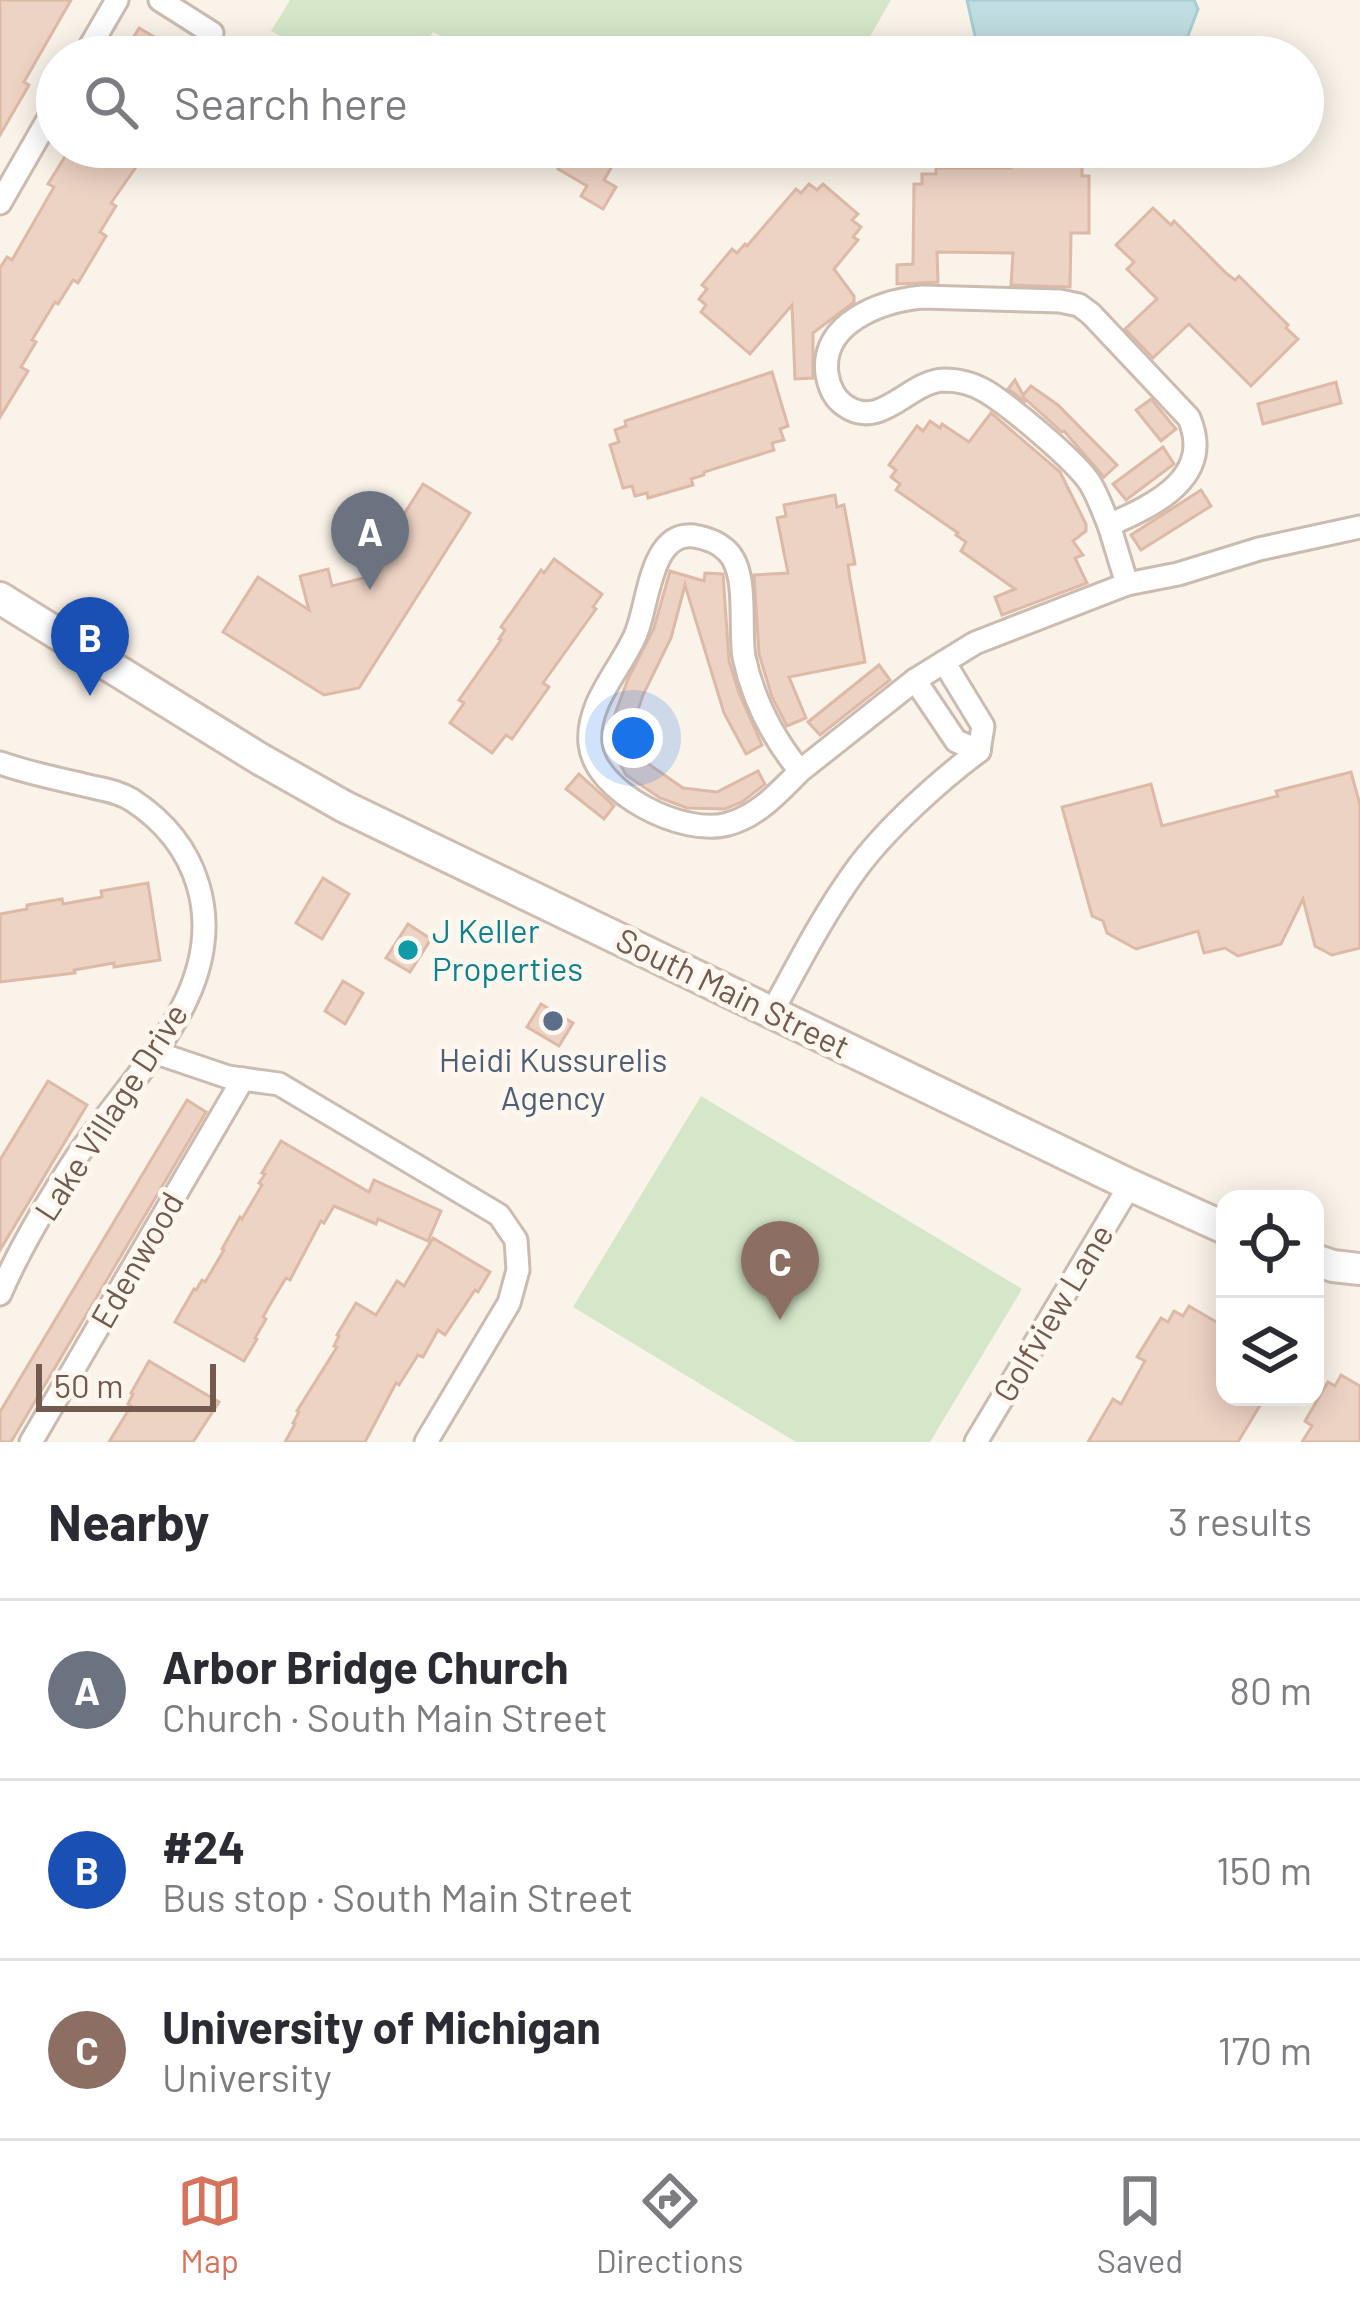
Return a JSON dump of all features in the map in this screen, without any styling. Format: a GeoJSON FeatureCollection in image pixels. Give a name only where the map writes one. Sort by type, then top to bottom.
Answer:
{"type":"FeatureCollection","features":[{"type":"Feature","properties":{"kind":"street"},"geometry":{"type":"LineString","coordinates":[[96,36],[117,0]]}},
{"type":"Feature","properties":{"kind":"street"},"geometry":{"type":"LineString","coordinates":[[160,0],[212,33]]}},
{"type":"Feature","properties":{"kind":"street"},"geometry":{"type":"LineString","coordinates":[[0,203],[36,140]]}},
{"type":"Feature","properties":{"kind":"street"},"geometry":{"type":"LineString","coordinates":[[1109,525],[1138,512],[1186,478],[1196,458],[1196,435],[1190,418],[1078,305],[896,299],[833,337],[826,370],[831,390],[845,406],[868,413],[888,409],[923,384],[966,382],[988,393],[1067,457],[1089,481],[1127,584]]}},
{"type":"Feature","properties":{"kind":"street"},"geometry":{"type":"LineString","coordinates":[[800,771],[783,750],[752,688],[744,655],[741,584],[730,553],[701,537],[675,538],[661,552],[640,625],[592,716],[590,742],[592,756],[618,788],[663,817],[703,827],[726,825],[773,800],[800,771],[915,680],[975,644],[1127,584],[1360,526]]}},
{"type":"Feature","properties":{"kind":"street","name":"South Main Street"},"geometry":{"type":"LineString","coordinates":[[4,608],[345,807],[1216,1224]]}},
{"type":"Feature","properties":{"kind":"street"},"geometry":{"type":"LineString","coordinates":[[772,1012],[860,864],[979,751],[983,725],[944,662]]}},
{"type":"Feature","properties":{"kind":"street"},"geometry":{"type":"LineString","coordinates":[[915,680],[956,741],[979,751]]}},
{"type":"Feature","properties":{"kind":"street","name":"Lake Village Drive"},"geometry":{"type":"LineString","coordinates":[[0,763],[127,797],[153,815],[188,856],[201,896],[205,937],[202,961],[184,1004],[76,1157],[0,1294]]}},
{"type":"Feature","properties":{"kind":"street"},"geometry":{"type":"LineString","coordinates":[[154,1052],[228,1077],[279,1084],[499,1215],[516,1240],[518,1270],[509,1303],[426,1442]]}},
{"type":"Feature","properties":{"kind":"street","name":"Edenwood"},"geometry":{"type":"LineString","coordinates":[[31,1442],[243,1079]]}},
{"type":"Feature","properties":{"kind":"street","name":"Golfview Lane"},"geometry":{"type":"LineString","coordinates":[[976,1442],[1130,1185]]}},
{"type":"Feature","properties":{"kind":"street"},"geometry":{"type":"LineString","coordinates":[[1324,1263],[1360,1269]]}},
{"type":"Feature","properties":{"kind":"green space"},"geometry":{"type":"Polygon","coordinates":[[[290,0],[891,0],[870,36],[441,36],[433,32],[430,36],[280,36],[271,31],[290,0]]]}},
{"type":"Feature","properties":{"kind":"green space"},"geometry":{"type":"Polygon","coordinates":[[[701,1096],[1022,1289],[930,1442],[796,1442],[573,1307],[701,1096]]]}},
{"type":"Feature","properties":{"kind":"water"},"geometry":{"type":"Polygon","coordinates":[[[967,0],[1194,0],[1198,9],[1188,36],[975,36],[967,0]]]}},
{"type":"Feature","properties":{"kind":"building"},"geometry":{"type":"Polygon","coordinates":[[[0,0],[71,0],[50,36],[36,36],[36,61],[24,82],[29,85],[0,135],[0,0]]]}},
{"type":"Feature","properties":{"kind":"building"},"geometry":{"type":"Polygon","coordinates":[[[58,168],[135,168],[111,203],[116,206],[100,232],[106,236],[78,283],[73,280],[55,302],[32,340],[36,342],[21,367],[28,371],[0,417],[0,268],[7,257],[12,260],[54,187],[48,184],[58,168]]]}},
{"type":"Feature","properties":{"kind":"building"},"geometry":{"type":"Polygon","coordinates":[[[611,168],[604,180],[616,187],[603,209],[581,196],[587,186],[558,169],[611,168]]]}},
{"type":"Feature","properties":{"kind":"building"},"geometry":{"type":"Polygon","coordinates":[[[936,168],[1082,168],[1082,176],[1089,176],[1089,233],[1071,233],[1070,287],[1011,285],[1013,253],[937,252],[938,282],[897,284],[897,265],[913,264],[914,184],[922,184],[922,174],[936,174],[936,168]]]}},
{"type":"Feature","properties":{"kind":"building"},"geometry":{"type":"Polygon","coordinates":[[[809,184],[817,190],[823,184],[858,214],[852,220],[861,227],[853,237],[858,240],[834,269],[854,302],[813,333],[813,378],[795,379],[792,305],[750,354],[701,312],[706,305],[699,299],[707,289],[702,285],[732,249],[737,253],[747,246],[796,189],[801,193],[809,184]]]}},
{"type":"Feature","properties":{"kind":"building"},"geometry":{"type":"Polygon","coordinates":[[[1153,208],[1171,225],[1174,221],[1226,273],[1235,280],[1239,276],[1298,339],[1251,386],[1189,324],[1153,358],[1125,329],[1157,299],[1127,269],[1134,262],[1116,245],[1153,208]]]}},
{"type":"Feature","properties":{"kind":"building"},"geometry":{"type":"Polygon","coordinates":[[[772,372],[788,426],[780,429],[784,440],[772,443],[774,450],[704,472],[691,479],[693,485],[648,498],[647,493],[635,496],[632,486],[623,488],[610,445],[619,442],[615,430],[626,426],[625,421],[772,372]]]}},
{"type":"Feature","properties":{"kind":"building"},"geometry":{"type":"Polygon","coordinates":[[[1015,380],[1023,395],[1031,386],[1058,405],[1117,465],[1104,477],[1064,431],[1008,389],[1015,380]]]}},
{"type":"Feature","properties":{"kind":"building"},"geometry":{"type":"Polygon","coordinates":[[[1336,382],[1341,403],[1263,424],[1258,404],[1336,382]]]}},
{"type":"Feature","properties":{"kind":"building"},"geometry":{"type":"Polygon","coordinates":[[[1151,399],[1176,429],[1161,441],[1136,410],[1151,399]]]}},
{"type":"Feature","properties":{"kind":"building"},"geometry":{"type":"Polygon","coordinates":[[[991,413],[1060,472],[1086,524],[1086,531],[1073,541],[1083,555],[1075,558],[1087,583],[1002,615],[995,597],[1015,589],[961,551],[966,542],[958,533],[896,490],[900,484],[891,477],[896,470],[889,465],[917,426],[923,431],[930,421],[940,428],[942,424],[969,442],[991,413]]]}},
{"type":"Feature","properties":{"kind":"building"},"geometry":{"type":"Polygon","coordinates":[[[1163,447],[1174,464],[1126,500],[1113,484],[1163,447]]]}},
{"type":"Feature","properties":{"kind":"building"},"geometry":{"type":"Polygon","coordinates":[[[423,484],[470,513],[359,688],[324,695],[223,632],[258,577],[309,610],[300,576],[328,569],[332,586],[364,578],[423,484]]]}},
{"type":"Feature","properties":{"kind":"building"},"geometry":{"type":"Polygon","coordinates":[[[1201,490],[1211,506],[1141,550],[1131,535],[1201,490]]]}},
{"type":"Feature","properties":{"kind":"building"},"geometry":{"type":"Polygon","coordinates":[[[835,495],[837,507],[844,505],[855,564],[848,565],[865,662],[789,677],[806,718],[787,726],[759,654],[754,575],[788,573],[777,518],[786,516],[784,505],[835,495]]]}},
{"type":"Feature","properties":{"kind":"building"},"geometry":{"type":"Polygon","coordinates":[[[554,559],[602,594],[543,683],[549,687],[512,739],[506,735],[492,753],[450,723],[464,703],[459,700],[501,640],[505,630],[501,627],[554,559]]]}},
{"type":"Feature","properties":{"kind":"building"},"geometry":{"type":"Polygon","coordinates":[[[670,571],[704,581],[705,573],[723,574],[729,661],[762,745],[746,754],[724,713],[685,585],[671,638],[629,736],[640,758],[683,788],[717,792],[758,771],[765,784],[725,809],[687,808],[660,798],[626,775],[606,738],[654,628],[670,571]]]}},
{"type":"Feature","properties":{"kind":"building"},"geometry":{"type":"Polygon","coordinates":[[[879,665],[890,680],[820,735],[808,722],[879,665]]]}},
{"type":"Feature","properties":{"kind":"building"},"geometry":{"type":"Polygon","coordinates":[[[1351,772],[1360,805],[1360,948],[1332,955],[1315,946],[1303,899],[1281,944],[1238,956],[1225,948],[1204,953],[1198,931],[1136,949],[1107,933],[1103,921],[1092,916],[1062,807],[1151,784],[1162,826],[1351,772]]]}},
{"type":"Feature","properties":{"kind":"building"},"geometry":{"type":"Polygon","coordinates":[[[579,774],[614,806],[604,819],[566,789],[579,774]]]}},
{"type":"Feature","properties":{"kind":"building"},"geometry":{"type":"Polygon","coordinates":[[[323,878],[349,894],[322,939],[296,923],[323,878]]]}},
{"type":"Feature","properties":{"kind":"building"},"geometry":{"type":"Polygon","coordinates":[[[148,883],[160,960],[0,982],[0,914],[62,899],[63,904],[102,897],[101,891],[148,883]]]}},
{"type":"Feature","properties":{"kind":"building","name":"J Keller Properties"},"geometry":{"type":"Polygon","coordinates":[[[408,924],[431,939],[410,972],[386,958],[408,924]]]}},
{"type":"Feature","properties":{"kind":"building"},"geometry":{"type":"Polygon","coordinates":[[[343,981],[363,993],[345,1024],[325,1011],[343,981]]]}},
{"type":"Feature","properties":{"kind":"building","name":"Heidi Kussurelis Agency"},"geometry":{"type":"Polygon","coordinates":[[[541,1004],[573,1023],[559,1046],[527,1027],[541,1004]]]}},
{"type":"Feature","properties":{"kind":"building"},"geometry":{"type":"Polygon","coordinates":[[[48,1081],[87,1105],[0,1250],[0,1160],[48,1081]]]}},
{"type":"Feature","properties":{"kind":"building"},"geometry":{"type":"Polygon","coordinates":[[[187,1100],[206,1112],[11,1442],[0,1442],[0,1412],[187,1100]]]}},
{"type":"Feature","properties":{"kind":"building"},"geometry":{"type":"Polygon","coordinates":[[[281,1141],[369,1192],[374,1180],[441,1211],[428,1241],[334,1206],[290,1280],[286,1278],[275,1296],[244,1361],[175,1322],[224,1250],[281,1141]]]}},
{"type":"Feature","properties":{"kind":"building"},"geometry":{"type":"Polygon","coordinates":[[[433,1238],[490,1272],[478,1292],[445,1335],[438,1330],[423,1357],[418,1355],[396,1383],[365,1442],[285,1442],[356,1303],[376,1315],[397,1281],[404,1286],[433,1238]]]}},
{"type":"Feature","properties":{"kind":"building"},"geometry":{"type":"Polygon","coordinates":[[[1189,1306],[1216,1322],[1216,1406],[1260,1406],[1238,1442],[1088,1442],[1113,1399],[1121,1404],[1145,1361],[1137,1357],[1161,1318],[1168,1322],[1174,1311],[1183,1316],[1189,1306]]]}},
{"type":"Feature","properties":{"kind":"building"},"geometry":{"type":"Polygon","coordinates":[[[149,1361],[219,1402],[193,1442],[109,1442],[131,1406],[131,1393],[149,1361]]]}},
{"type":"Feature","properties":{"kind":"building"},"geometry":{"type":"Polygon","coordinates":[[[1341,1375],[1360,1386],[1360,1442],[1302,1442],[1312,1426],[1305,1421],[1314,1406],[1324,1406],[1328,1382],[1335,1386],[1341,1375]]]}},
{"type":"Feature","properties":{"kind":"place","name":"Arbor Bridge Church"},"geometry":{"type":"Point","coordinates":[370,590]}},
{"type":"Feature","properties":{"kind":"place","name":"#24"},"geometry":{"type":"Point","coordinates":[90,696]}},
{"type":"Feature","properties":{"kind":"place","name":"J Keller Properties"},"geometry":{"type":"Point","coordinates":[408,950]}},
{"type":"Feature","properties":{"kind":"place","name":"Heidi Kussurelis Agency"},"geometry":{"type":"Point","coordinates":[553,1021]}},
{"type":"Feature","properties":{"kind":"place","name":"University of Michigan"},"geometry":{"type":"Point","coordinates":[780,1320]}}]}
